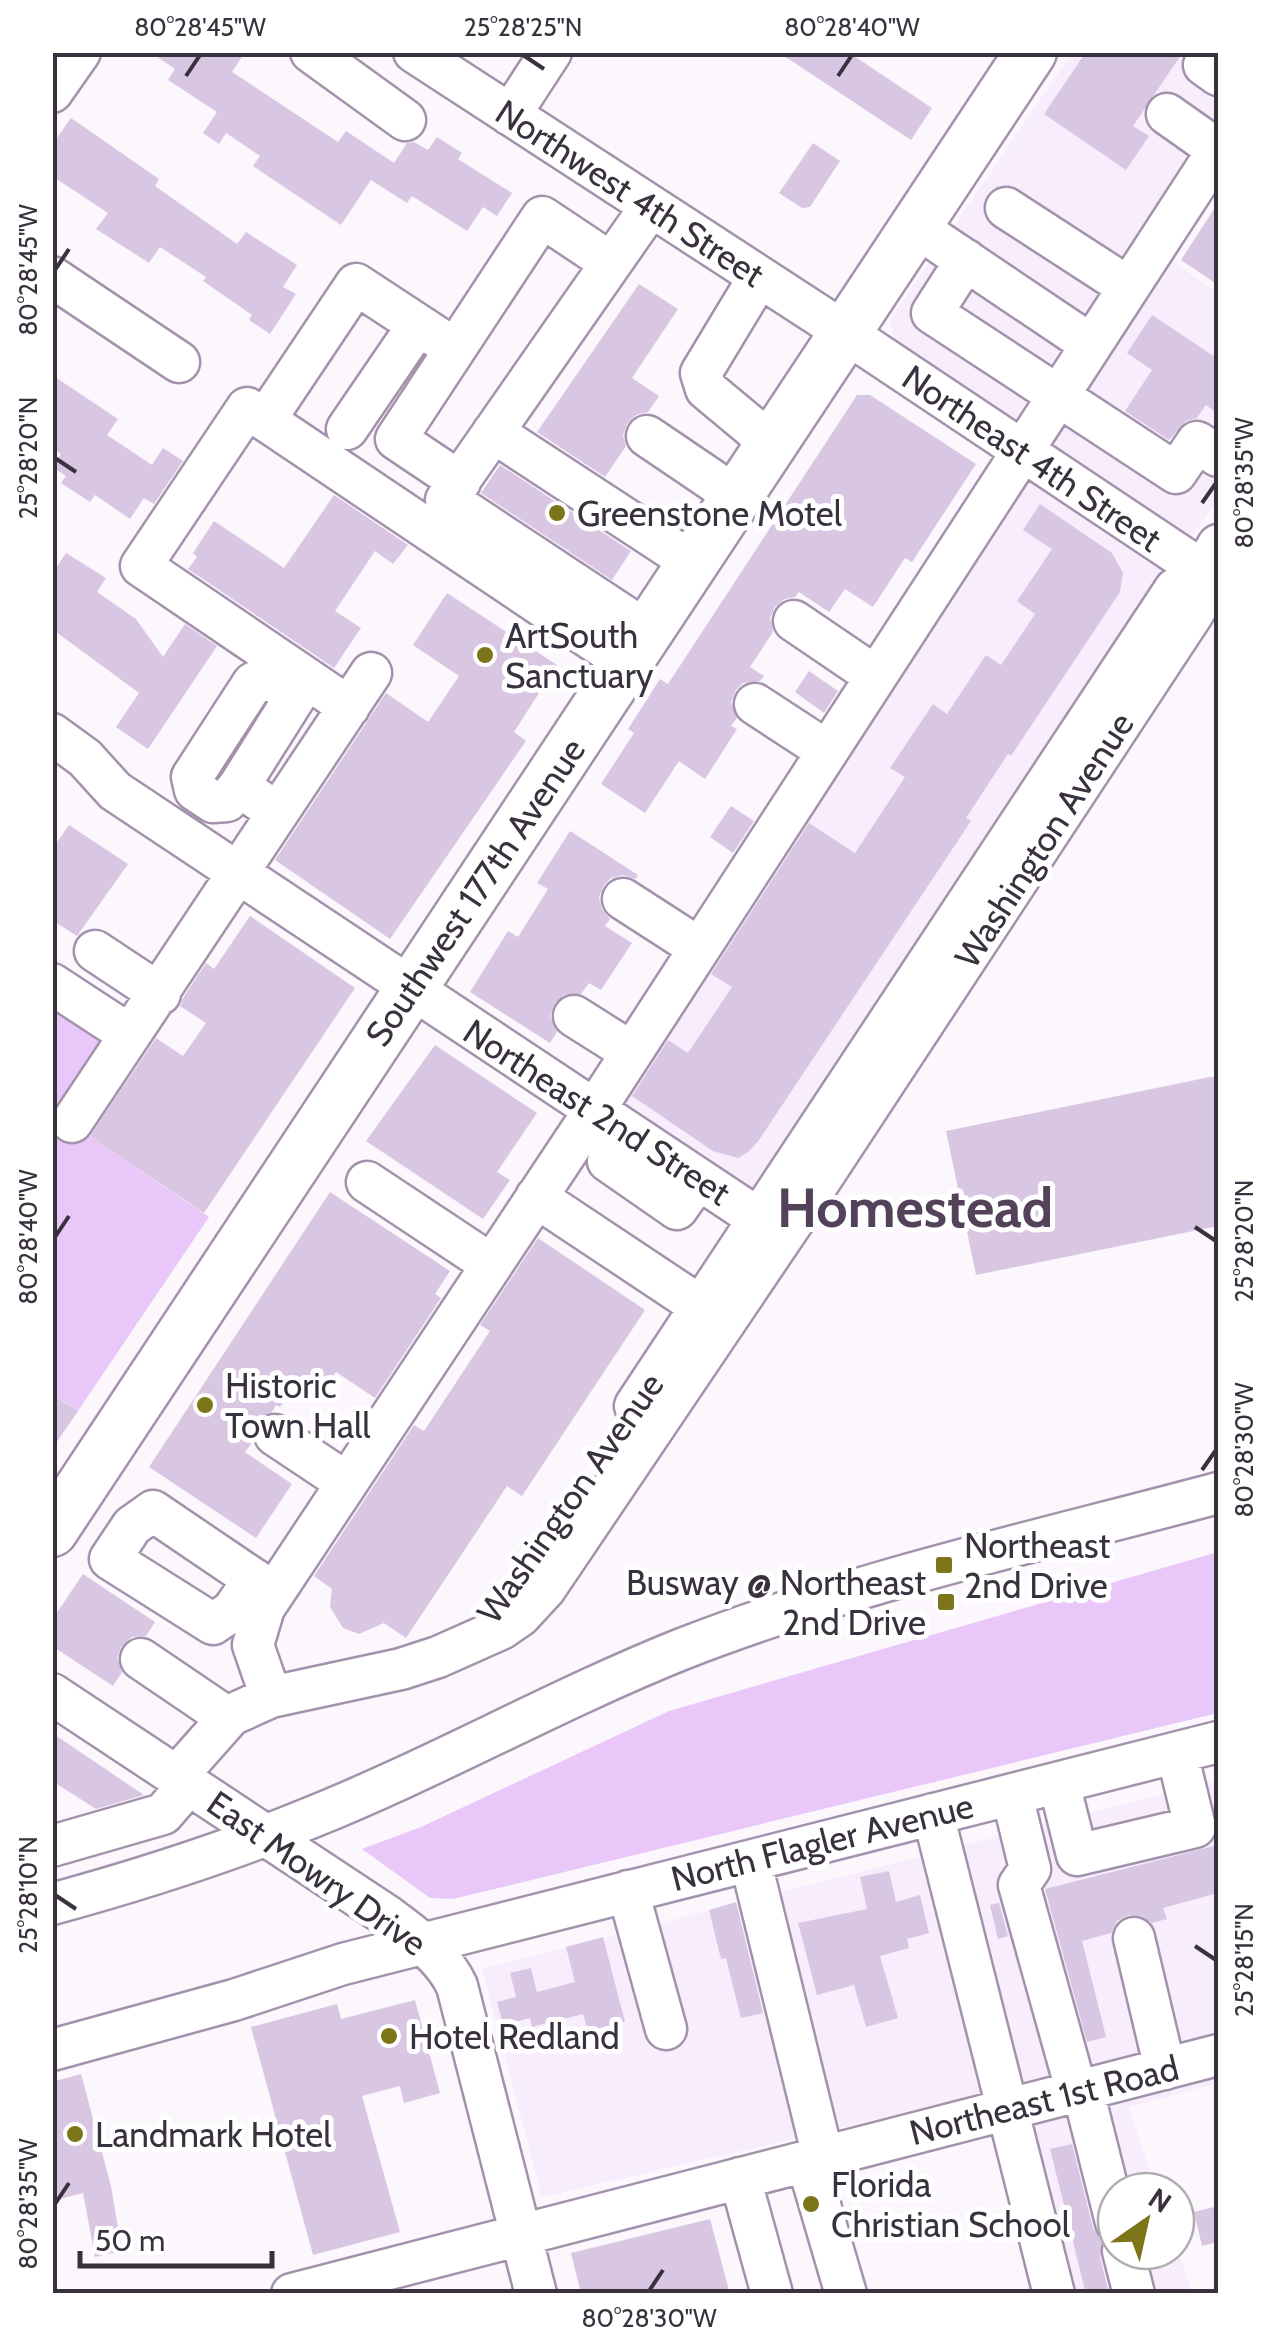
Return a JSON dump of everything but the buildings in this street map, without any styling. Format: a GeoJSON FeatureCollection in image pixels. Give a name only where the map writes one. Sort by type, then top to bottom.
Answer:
{"type":"FeatureCollection","features":[{"type":"Feature","properties":{"kind":"main road","name":"Southwest 177th Avenue"},"geometry":{"type":"LineString","coordinates":[[52,1531],[1031,52]]}},
{"type":"Feature","properties":{"kind":"street"},"geometry":{"type":"LineString","coordinates":[[52,92],[80,52]]}},
{"type":"Feature","properties":{"kind":"street"},"geometry":{"type":"LineString","coordinates":[[311,52],[406,120]]}},
{"type":"Feature","properties":{"kind":"street","name":"Northwest 4th Street"},"geometry":{"type":"LineString","coordinates":[[414,52],[846,333]]}},
{"type":"Feature","properties":{"kind":"street"},"geometry":{"type":"LineString","coordinates":[[510,115],[551,52]]}},
{"type":"Feature","properties":{"kind":"street"},"geometry":{"type":"LineString","coordinates":[[272,1697],[252,1645],[264,1608],[264,1586],[347,1483],[536,1197],[606,1119],[631,1052],[1218,150],[1167,114]]}},
{"type":"Feature","properties":{"kind":"street"},"geometry":{"type":"LineString","coordinates":[[445,503],[651,206]]}},
{"type":"Feature","properties":{"kind":"street"},"geometry":{"type":"LineString","coordinates":[[1006,208],[1128,288]]}},
{"type":"Feature","properties":{"kind":"street"},"geometry":{"type":"LineString","coordinates":[[445,503],[396,439],[542,217],[611,263]]}},
{"type":"Feature","properties":{"kind":"street"},"geometry":{"type":"LineString","coordinates":[[916,227],[1090,344]]}},
{"type":"Feature","properties":{"kind":"street"},"geometry":{"type":"LineString","coordinates":[[966,260],[932,313],[1176,474],[1197,442],[1218,456]]}},
{"type":"Feature","properties":{"kind":"street"},"geometry":{"type":"LineString","coordinates":[[759,277],[701,373],[706,389],[772,444]]}},
{"type":"Feature","properties":{"kind":"street"},"geometry":{"type":"LineString","coordinates":[[52,278],[178,362]]}},
{"type":"Feature","properties":{"kind":"street"},"geometry":{"type":"LineString","coordinates":[[348,707],[140,566],[356,284],[456,349]]}},
{"type":"Feature","properties":{"kind":"street"},"geometry":{"type":"LineString","coordinates":[[347,429],[418,324]]}},
{"type":"Feature","properties":{"kind":"street","name":"Northeast 4th Street"},"geometry":{"type":"LineString","coordinates":[[846,333],[1021,450],[1213,566]]}},
{"type":"Feature","properties":{"kind":"street"},"geometry":{"type":"LineString","coordinates":[[256,414],[445,503],[638,647]]}},
{"type":"Feature","properties":{"kind":"street"},"geometry":{"type":"LineString","coordinates":[[493,432],[693,564]]}},
{"type":"Feature","properties":{"kind":"street"},"geometry":{"type":"LineString","coordinates":[[647,436],[737,497]]}},
{"type":"Feature","properties":{"kind":"street","name":"Washington Avenue"},"geometry":{"type":"LineString","coordinates":[[228,1718],[272,1697],[400,1668],[470,1643],[520,1616],[545,1588],[713,1315],[1175,590],[1213,566]]}},
{"type":"Feature","properties":{"kind":"street"},"geometry":{"type":"LineString","coordinates":[[794,621],[874,676]]}},
{"type":"Feature","properties":{"kind":"street"},"geometry":{"type":"LineString","coordinates":[[72,1122],[371,673]]}},
{"type":"Feature","properties":{"kind":"street"},"geometry":{"type":"LineString","coordinates":[[268,676],[296,697],[239,786],[227,801],[213,802],[196,790],[192,776],[253,683],[268,676]]}},
{"type":"Feature","properties":{"kind":"street"},"geometry":{"type":"LineString","coordinates":[[755,704],[826,751]]}},
{"type":"Feature","properties":{"kind":"street"},"geometry":{"type":"LineString","coordinates":[[52,734],[85,758],[128,800]]}},
{"type":"Feature","properties":{"kind":"street"},"geometry":{"type":"LineString","coordinates":[[52,769],[71,781],[128,800]]}},
{"type":"Feature","properties":{"kind":"street"},"geometry":{"type":"LineString","coordinates":[[128,800],[170,773],[192,776]]}},
{"type":"Feature","properties":{"kind":"street"},"geometry":{"type":"LineString","coordinates":[[239,786],[278,814]]}},
{"type":"Feature","properties":{"kind":"street","name":"Northeast 2nd Street"},"geometry":{"type":"LineString","coordinates":[[128,800],[771,1227]]}},
{"type":"Feature","properties":{"kind":"street"},"geometry":{"type":"LineString","coordinates":[[622,899],[698,948]]}},
{"type":"Feature","properties":{"kind":"street"},"geometry":{"type":"LineString","coordinates":[[95,951],[160,994]]}},
{"type":"Feature","properties":{"kind":"street"},"geometry":{"type":"LineString","coordinates":[[52,984],[130,1035]]}},
{"type":"Feature","properties":{"kind":"street"},"geometry":{"type":"LineString","coordinates":[[574,1016],[631,1052]]}},
{"type":"Feature","properties":{"kind":"street"},"geometry":{"type":"LineString","coordinates":[[367,1182],[492,1265]]}},
{"type":"Feature","properties":{"kind":"street"},"geometry":{"type":"LineString","coordinates":[[536,1197],[713,1315]]}},
{"type":"Feature","properties":{"kind":"street"},"geometry":{"type":"LineString","coordinates":[[275,1435],[347,1483]]}},
{"type":"Feature","properties":{"kind":"street"},"geometry":{"type":"LineString","coordinates":[[52,1904],[266,1835],[412,1773],[574,1696],[719,1636],[888,1580],[1218,1493]]}},
{"type":"Feature","properties":{"kind":"street"},"geometry":{"type":"LineString","coordinates":[[52,1846],[164,1814],[183,1780],[228,1718],[141,1658]]}},
{"type":"Feature","properties":{"kind":"street","name":"East Mowry Drive"},"geometry":{"type":"LineString","coordinates":[[52,1694],[425,1945],[452,1974],[536,2294]]}},
{"type":"Feature","properties":{"kind":"street","name":"North Flagler Avenue"},"geometry":{"type":"LineString","coordinates":[[52,2050],[234,2000],[343,1964],[1218,1742]]}},
{"type":"Feature","properties":{"kind":"street"},"geometry":{"type":"LineString","coordinates":[[1058,1783],[1077,1854],[1195,1827],[1177,1752]]}},
{"type":"Feature","properties":{"kind":"street"},"geometry":{"type":"LineString","coordinates":[[1012,1794],[1030,1869],[1018,1884],[1102,2171]]}},
{"type":"Feature","properties":{"kind":"street"},"geometry":{"type":"LineString","coordinates":[[932,1814],[1054,2294]]}},
{"type":"Feature","properties":{"kind":"street"},"geometry":{"type":"LineString","coordinates":[[751,1863],[846,2294]]}},
{"type":"Feature","properties":{"kind":"street"},"geometry":{"type":"LineString","coordinates":[[628,1891],[666,2028]]}},
{"type":"Feature","properties":{"kind":"street"},"geometry":{"type":"LineString","coordinates":[[1134,1938],[1165,2069]]}},
{"type":"Feature","properties":{"kind":"street","name":"Northeast 1st Road"},"geometry":{"type":"LineString","coordinates":[[292,2294],[1218,2055]]}},
{"type":"Feature","properties":{"kind":"street"},"geometry":{"type":"LineString","coordinates":[[740,2178],[772,2294]]}},
{"type":"Feature","properties":{"kind":"shaded area"},"geometry":{"type":"Polygon","coordinates":[[[1072,53],[1218,53],[1218,187],[1173,262],[1218,293],[1218,498],[760,1201],[612,1102],[1042,445],[897,350],[890,320],[1072,53]]]}},
{"type":"Feature","properties":{"kind":"shaded area"},"geometry":{"type":"Polygon","coordinates":[[[52,999],[114,1039],[62,1117],[209,1217],[78,1411],[53,1394],[52,999]]]}},
{"type":"Feature","properties":{"kind":"shaded area"},"geometry":{"type":"Polygon","coordinates":[[[1218,1552],[1218,1713],[453,1899],[430,1898],[362,1849],[421,1827],[669,1711],[1218,1552]]]}},
{"type":"Feature","properties":{"kind":"shaded area"},"geometry":{"type":"Polygon","coordinates":[[[1218,1780],[1218,2083],[1129,2107],[1150,2171],[1096,2171],[1096,2271],[1185,2271],[1192,2293],[1035,2293],[986,2094],[542,2197],[482,1969],[1218,1780]]]}},
{"type":"Feature","properties":{"kind":"place","name":"Greenstone Motel"},"geometry":{"type":"Point","coordinates":[557,513]}},
{"type":"Feature","properties":{"kind":"place","name":"ArtSouth Sanctuary"},"geometry":{"type":"Point","coordinates":[485,655]}},
{"type":"Feature","properties":{"kind":"place","name":"Historic Town Hall"},"geometry":{"type":"Point","coordinates":[205,1405]}},
{"type":"Feature","properties":{"kind":"place","name":"Northeast 2nd Drive"},"geometry":{"type":"Point","coordinates":[944,1565]}},
{"type":"Feature","properties":{"kind":"place","name":"Busway @ Northeast 2nd Drive"},"geometry":{"type":"Point","coordinates":[946,1602]}},
{"type":"Feature","properties":{"kind":"place","name":"Hotel Redland"},"geometry":{"type":"Point","coordinates":[389,2036]}},
{"type":"Feature","properties":{"kind":"place","name":"Landmark Hotel"},"geometry":{"type":"Point","coordinates":[75,2134]}},
{"type":"Feature","properties":{"kind":"place","name":"Florida Christian School"},"geometry":{"type":"Point","coordinates":[811,2204]}},
{"type":"Feature","properties":{"kind":"district","name":"Homestead"},"geometry":{"type":"Point","coordinates":[915,1207]}}]}
